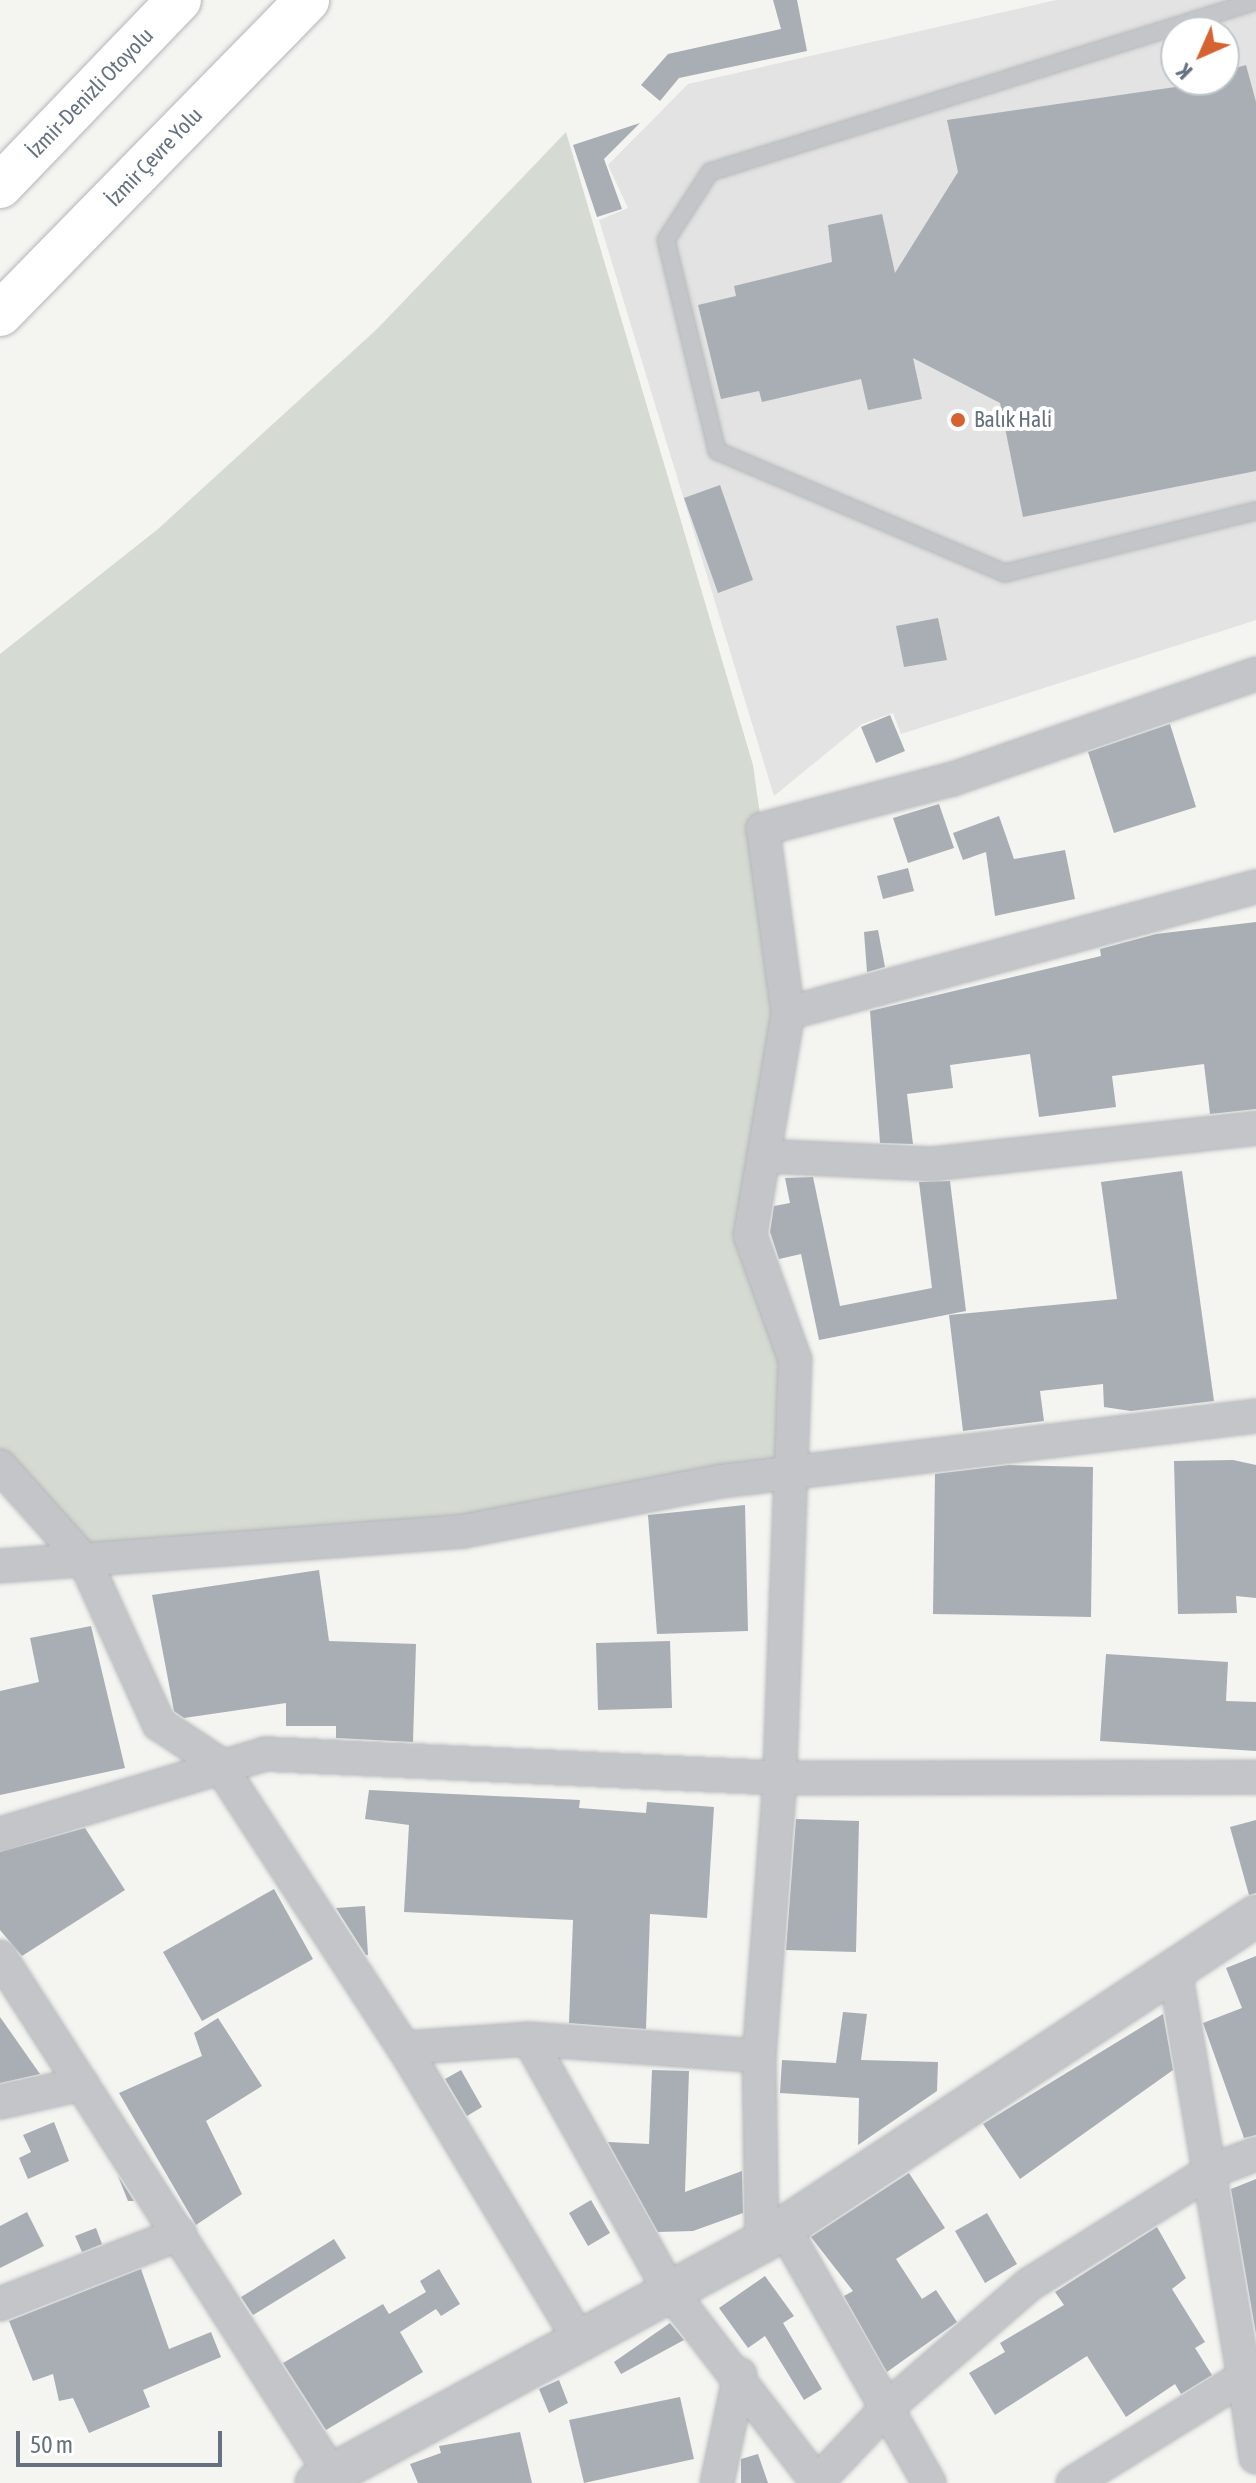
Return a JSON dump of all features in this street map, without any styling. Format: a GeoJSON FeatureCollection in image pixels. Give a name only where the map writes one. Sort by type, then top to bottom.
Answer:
{"type":"FeatureCollection","features":[{"type":"Feature","properties":{"kind":"highway","name":"İzmir-Denizli Otoyolu"},"geometry":{"type":"LineString","coordinates":[[0,186],[179,0]]}},
{"type":"Feature","properties":{"kind":"highway","name":"İzmir Çevre Yolu"},"geometry":{"type":"LineString","coordinates":[[0,314],[307,0]]}},
{"type":"Feature","properties":{"kind":"street"},"geometry":{"type":"LineString","coordinates":[[929,2483],[889,2406],[772,2234],[759,2056],[780,1778],[795,1360],[750,1235],[788,1013],[763,829],[952,779],[1256,674]]}},
{"type":"Feature","properties":{"kind":"street"},"geometry":{"type":"LineString","coordinates":[[788,1013],[1256,887]]}},
{"type":"Feature","properties":{"kind":"street"},"geometry":{"type":"LineString","coordinates":[[763,1156],[932,1164],[1256,1128]]}},
{"type":"Feature","properties":{"kind":"street"},"geometry":{"type":"LineString","coordinates":[[0,1566],[464,1531],[791,1472],[1256,1416]]}},
{"type":"Feature","properties":{"kind":"street"},"geometry":{"type":"LineString","coordinates":[[0,1466],[85,1561],[159,1724],[218,1763],[404,2048],[581,2343]]}},
{"type":"Feature","properties":{"kind":"street"},"geometry":{"type":"LineString","coordinates":[[0,1834],[218,1763],[265,1754],[780,1778],[1256,1777]]}},
{"type":"Feature","properties":{"kind":"street"},"geometry":{"type":"LineString","coordinates":[[0,1957],[180,2234],[325,2480],[581,2343],[772,2234],[1256,1916]]}},
{"type":"Feature","properties":{"kind":"street"},"geometry":{"type":"LineString","coordinates":[[1175,1970],[1211,2171],[1256,2457]]}},
{"type":"Feature","properties":{"kind":"street"},"geometry":{"type":"LineString","coordinates":[[404,2048],[529,2039],[759,2056]]}},
{"type":"Feature","properties":{"kind":"street"},"geometry":{"type":"LineString","coordinates":[[529,2039],[670,2291],[740,2374],[815,2481],[889,2406],[1030,2284],[1211,2171],[1256,2154]]}},
{"type":"Feature","properties":{"kind":"street"},"geometry":{"type":"LineString","coordinates":[[0,2102],[82,2084]]}},
{"type":"Feature","properties":{"kind":"street"},"geometry":{"type":"LineString","coordinates":[[0,2304],[180,2234]]}},
{"type":"Feature","properties":{"kind":"street"},"geometry":{"type":"LineString","coordinates":[[717,2483],[740,2374]]}},
{"type":"Feature","properties":{"kind":"street"},"geometry":{"type":"LineString","coordinates":[[1073,2483],[1244,2377]]}},
{"type":"Feature","properties":{"kind":"lane"},"geometry":{"type":"LineString","coordinates":[[1256,1],[710,172],[666,240],[717,451],[1005,573],[1256,511]]}},
{"type":"Feature","properties":{"kind":"shaded area","name":"Balık Hali"},"geometry":{"type":"Polygon","coordinates":[[[1056,0],[1256,0],[1256,620],[901,734],[893,713],[862,724],[774,796],[599,220],[628,208],[608,165],[688,84],[1056,0]]]}},
{"type":"Feature","properties":{"kind":"shaded area"},"geometry":{"type":"Polygon","coordinates":[[[566,132],[753,765],[788,1013],[750,1235],[795,1360],[791,1472],[463,1531],[85,1561],[0,1466],[0,654],[158,529],[377,329],[566,132]]]}},
{"type":"Feature","properties":{"kind":"building"},"geometry":{"type":"Polygon","coordinates":[[[773,0],[797,0],[807,51],[679,78],[660,101],[641,85],[668,54],[781,29],[773,0]]]}},
{"type":"Feature","properties":{"kind":"building"},"geometry":{"type":"Polygon","coordinates":[[[1246,65],[1256,102],[1256,471],[1023,517],[1000,403],[913,358],[922,399],[868,410],[861,379],[762,402],[759,391],[721,399],[698,305],[736,296],[734,286],[832,262],[828,225],[882,214],[895,273],[958,172],[947,120],[1160,89],[1160,96],[1240,96],[1240,67],[1246,65]]]}},
{"type":"Feature","properties":{"kind":"building"},"geometry":{"type":"Polygon","coordinates":[[[640,123],[604,159],[622,209],[597,217],[573,145],[640,123]]]}},
{"type":"Feature","properties":{"kind":"building"},"geometry":{"type":"Polygon","coordinates":[[[720,485],[753,580],[718,593],[684,498],[720,485]]]}},
{"type":"Feature","properties":{"kind":"building"},"geometry":{"type":"Polygon","coordinates":[[[938,618],[947,660],[904,667],[896,626],[938,618]]]}},
{"type":"Feature","properties":{"kind":"building"},"geometry":{"type":"Polygon","coordinates":[[[890,715],[905,751],[876,763],[861,727],[890,715]]]}},
{"type":"Feature","properties":{"kind":"building"},"geometry":{"type":"Polygon","coordinates":[[[1170,724],[1196,807],[1114,833],[1088,752],[1170,724]]]}},
{"type":"Feature","properties":{"kind":"building"},"geometry":{"type":"Polygon","coordinates":[[[939,804],[954,848],[908,863],[893,818],[939,804]]]}},
{"type":"Feature","properties":{"kind":"building"},"geometry":{"type":"Polygon","coordinates":[[[999,816],[1014,859],[1065,850],[1075,899],[995,916],[986,852],[963,860],[953,833],[999,816]]]}},
{"type":"Feature","properties":{"kind":"building"},"geometry":{"type":"Polygon","coordinates":[[[908,868],[914,891],[883,899],[877,876],[908,868]]]}},
{"type":"Feature","properties":{"kind":"building"},"geometry":{"type":"Polygon","coordinates":[[[1256,922],[1256,1109],[1210,1114],[1204,1064],[1112,1076],[1116,1107],[1039,1117],[1030,1054],[950,1065],[953,1088],[907,1094],[913,1144],[880,1143],[870,1011],[1101,956],[1100,949],[1156,934],[1256,922]]]}},
{"type":"Feature","properties":{"kind":"building"},"geometry":{"type":"Polygon","coordinates":[[[878,930],[885,967],[867,972],[864,932],[878,930]]]}},
{"type":"Feature","properties":{"kind":"building"},"geometry":{"type":"Polygon","coordinates":[[[1182,1171],[1214,1401],[1131,1411],[1104,1407],[1103,1384],[1040,1391],[1044,1421],[963,1431],[949,1315],[1117,1299],[1101,1182],[1182,1171]]]}},
{"type":"Feature","properties":{"kind":"building"},"geometry":{"type":"Polygon","coordinates":[[[813,1177],[840,1306],[932,1288],[919,1182],[950,1181],[966,1311],[819,1340],[801,1254],[779,1259],[770,1232],[774,1206],[790,1203],[785,1178],[813,1177]]]}},
{"type":"Feature","properties":{"kind":"building"},"geometry":{"type":"Polygon","coordinates":[[[1233,1460],[1256,1465],[1256,1598],[1236,1596],[1237,1613],[1178,1614],[1174,1461],[1233,1460]]]}},
{"type":"Feature","properties":{"kind":"building"},"geometry":{"type":"Polygon","coordinates":[[[1009,1465],[1093,1467],[1091,1617],[933,1614],[935,1474],[1009,1465]]]}},
{"type":"Feature","properties":{"kind":"building"},"geometry":{"type":"Polygon","coordinates":[[[745,1505],[748,1631],[657,1634],[648,1515],[745,1505]]]}},
{"type":"Feature","properties":{"kind":"building"},"geometry":{"type":"Polygon","coordinates":[[[319,1570],[329,1641],[416,1644],[413,1742],[336,1738],[336,1726],[286,1726],[286,1703],[184,1718],[174,1711],[152,1595],[319,1570]]]}},
{"type":"Feature","properties":{"kind":"building"},"geometry":{"type":"Polygon","coordinates":[[[91,1626],[125,1768],[0,1795],[0,1691],[39,1682],[30,1638],[91,1626]]]}},
{"type":"Feature","properties":{"kind":"building"},"geometry":{"type":"Polygon","coordinates":[[[670,1641],[672,1708],[598,1710],[596,1643],[670,1641]]]}},
{"type":"Feature","properties":{"kind":"building"},"geometry":{"type":"Polygon","coordinates":[[[1106,1654],[1228,1662],[1226,1701],[1256,1702],[1256,1751],[1100,1741],[1106,1654]]]}},
{"type":"Feature","properties":{"kind":"building"},"geometry":{"type":"Polygon","coordinates":[[[369,1790],[580,1800],[579,1808],[646,1813],[647,1802],[714,1807],[707,1918],[650,1914],[646,2029],[569,2023],[573,1920],[404,1912],[409,1825],[365,1819],[369,1790]]]}},
{"type":"Feature","properties":{"kind":"building"},"geometry":{"type":"Polygon","coordinates":[[[796,1819],[859,1821],[856,1952],[786,1950],[796,1819]]]}},
{"type":"Feature","properties":{"kind":"building"},"geometry":{"type":"Polygon","coordinates":[[[1256,1820],[1256,1893],[1249,1895],[1230,1827],[1256,1820]]]}},
{"type":"Feature","properties":{"kind":"building"},"geometry":{"type":"Polygon","coordinates":[[[85,1828],[125,1890],[22,1956],[0,1930],[0,1852],[85,1828]]]}},
{"type":"Feature","properties":{"kind":"building"},"geometry":{"type":"Polygon","coordinates":[[[274,1889],[313,1959],[202,2021],[163,1952],[274,1889]]]}},
{"type":"Feature","properties":{"kind":"building"},"geometry":{"type":"Polygon","coordinates":[[[365,1906],[368,1955],[336,1908],[365,1906]]]}},
{"type":"Feature","properties":{"kind":"building"},"geometry":{"type":"Polygon","coordinates":[[[1256,1956],[1256,2135],[1244,2138],[1203,2023],[1242,2008],[1226,1968],[1256,1956]]]}},
{"type":"Feature","properties":{"kind":"building"},"geometry":{"type":"Polygon","coordinates":[[[843,2012],[867,2014],[861,2060],[938,2062],[937,2091],[858,2145],[859,2098],[780,2093],[782,2060],[836,2063],[843,2012]]]}},
{"type":"Feature","properties":{"kind":"building"},"geometry":{"type":"Polygon","coordinates":[[[1163,2014],[1173,2070],[1020,2179],[983,2124],[1163,2014]]]}},
{"type":"Feature","properties":{"kind":"building"},"geometry":{"type":"Polygon","coordinates":[[[0,2017],[40,2074],[0,2083],[0,2017]]]}},
{"type":"Feature","properties":{"kind":"building"},"geometry":{"type":"Polygon","coordinates":[[[218,2018],[262,2086],[206,2121],[242,2194],[196,2225],[119,2093],[202,2056],[194,2033],[218,2018]]]}},
{"type":"Feature","properties":{"kind":"building"},"geometry":{"type":"Polygon","coordinates":[[[461,2070],[482,2107],[467,2116],[445,2079],[461,2070]]]}},
{"type":"Feature","properties":{"kind":"building"},"geometry":{"type":"Polygon","coordinates":[[[652,2070],[689,2071],[685,2192],[742,2171],[743,2213],[693,2231],[658,2232],[608,2142],[649,2144],[652,2070]]]}},
{"type":"Feature","properties":{"kind":"building"},"geometry":{"type":"Polygon","coordinates":[[[54,2122],[69,2161],[28,2179],[19,2158],[31,2152],[23,2135],[54,2122]]]}},
{"type":"Feature","properties":{"kind":"building"},"geometry":{"type":"Polygon","coordinates":[[[909,2173],[945,2228],[896,2259],[922,2299],[936,2290],[957,2322],[887,2372],[844,2296],[853,2291],[811,2237],[909,2173]]]}},
{"type":"Feature","properties":{"kind":"building"},"geometry":{"type":"Polygon","coordinates":[[[118,2176],[134,2201],[128,2201],[118,2176]]]}},
{"type":"Feature","properties":{"kind":"building"},"geometry":{"type":"Polygon","coordinates":[[[1256,2179],[1256,2334],[1231,2189],[1256,2179]]]}},
{"type":"Feature","properties":{"kind":"building"},"geometry":{"type":"Polygon","coordinates":[[[591,2200],[610,2233],[588,2246],[569,2213],[591,2200]]]}},
{"type":"Feature","properties":{"kind":"building"},"geometry":{"type":"Polygon","coordinates":[[[27,2212],[44,2246],[0,2268],[0,2226],[27,2212]]]}},
{"type":"Feature","properties":{"kind":"building"},"geometry":{"type":"Polygon","coordinates":[[[987,2213],[1017,2264],[985,2283],[955,2231],[987,2213]]]}},
{"type":"Feature","properties":{"kind":"building"},"geometry":{"type":"Polygon","coordinates":[[[1157,2227],[1186,2278],[1172,2289],[1205,2342],[1195,2348],[1212,2375],[1181,2394],[1175,2384],[1126,2417],[1087,2356],[995,2415],[969,2373],[1005,2352],[1000,2343],[1064,2305],[1055,2292],[1157,2227]]]}},
{"type":"Feature","properties":{"kind":"building"},"geometry":{"type":"Polygon","coordinates":[[[96,2228],[102,2244],[82,2252],[75,2236],[96,2228]]]}},
{"type":"Feature","properties":{"kind":"building"},"geometry":{"type":"Polygon","coordinates":[[[334,2239],[346,2258],[253,2315],[241,2297],[334,2239]]]}},
{"type":"Feature","properties":{"kind":"building"},"geometry":{"type":"Polygon","coordinates":[[[141,2269],[169,2349],[211,2332],[221,2357],[143,2390],[150,2407],[89,2433],[73,2398],[59,2401],[53,2374],[33,2381],[9,2321],[141,2269]]]}},
{"type":"Feature","properties":{"kind":"building"},"geometry":{"type":"Polygon","coordinates":[[[439,2269],[460,2304],[441,2316],[436,2309],[400,2332],[423,2372],[326,2430],[283,2363],[383,2304],[389,2314],[426,2292],[420,2281],[439,2269]]]}},
{"type":"Feature","properties":{"kind":"building"},"geometry":{"type":"Polygon","coordinates":[[[765,2276],[794,2316],[783,2323],[822,2389],[804,2400],[765,2336],[748,2348],[719,2308],[765,2276]]]}},
{"type":"Feature","properties":{"kind":"building"},"geometry":{"type":"Polygon","coordinates":[[[670,2323],[684,2340],[621,2374],[614,2362],[670,2323]]]}},
{"type":"Feature","properties":{"kind":"building"},"geometry":{"type":"Polygon","coordinates":[[[559,2380],[568,2403],[549,2413],[539,2389],[559,2380]]]}},
{"type":"Feature","properties":{"kind":"building"},"geometry":{"type":"Polygon","coordinates":[[[680,2397],[694,2459],[584,2483],[569,2420],[680,2397]]]}},
{"type":"Feature","properties":{"kind":"building"},"geometry":{"type":"Polygon","coordinates":[[[520,2432],[532,2483],[418,2483],[410,2464],[441,2453],[439,2446],[520,2432]]]}},
{"type":"Feature","properties":{"kind":"building"},"geometry":{"type":"Polygon","coordinates":[[[758,2454],[768,2483],[741,2483],[741,2459],[758,2454]]]}},
{"type":"Feature","properties":{"kind":"place","name":"Balık Hali"},"geometry":{"type":"Point","coordinates":[958,420]}}]}
